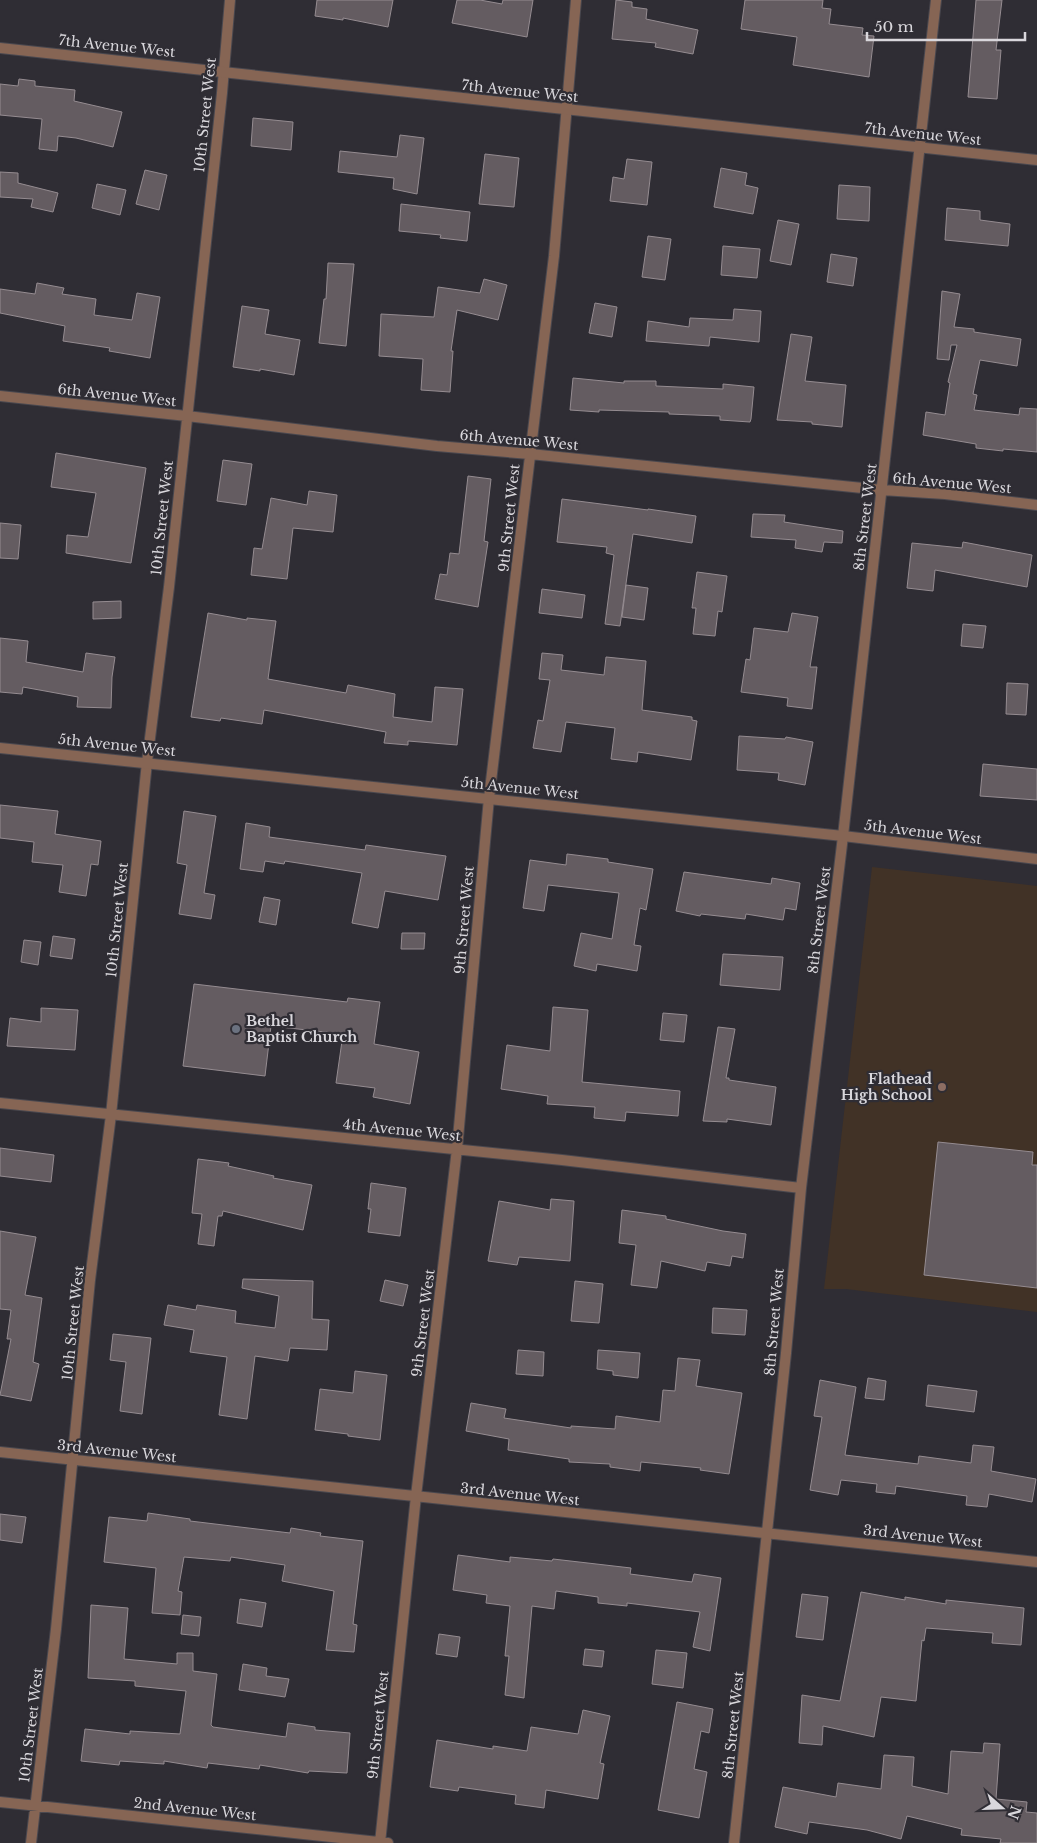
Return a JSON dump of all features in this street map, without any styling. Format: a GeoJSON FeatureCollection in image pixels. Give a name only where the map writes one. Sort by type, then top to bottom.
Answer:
{"type":"FeatureCollection","features":[{"type":"Feature","properties":{"kind":"street","name":"10th Street West"},"geometry":{"type":"LineString","coordinates":[[31,1843],[56,1629],[90,1280],[111,1115],[147,762],[169,587],[222,93],[230,0]]}},
{"type":"Feature","properties":{"kind":"street","name":"9th Street West"},"geometry":{"type":"LineString","coordinates":[[382,1843],[416,1496],[457,1149],[490,798],[554,256],[576,0]]}},
{"type":"Feature","properties":{"kind":"street","name":"8th Street West"},"geometry":{"type":"LineString","coordinates":[[734,1843],[786,1353],[801,1188],[843,836],[936,0]]}},
{"type":"Feature","properties":{"kind":"street","name":"7th Avenue West"},"geometry":{"type":"LineString","coordinates":[[0,48],[1037,160]]}},
{"type":"Feature","properties":{"kind":"street","name":"6th Avenue West"},"geometry":{"type":"LineString","coordinates":[[0,396],[437,446],[882,490],[945,494],[1037,505]]}},
{"type":"Feature","properties":{"kind":"street","name":"5th Avenue West"},"geometry":{"type":"LineString","coordinates":[[0,748],[490,798],[1037,859]]}},
{"type":"Feature","properties":{"kind":"street","name":"4th Avenue West"},"geometry":{"type":"LineString","coordinates":[[0,1103],[571,1161],[801,1188]]}},
{"type":"Feature","properties":{"kind":"street","name":"3rd Avenue West"},"geometry":{"type":"LineString","coordinates":[[0,1452],[1037,1562]]}},
{"type":"Feature","properties":{"kind":"street","name":"2nd Avenue West"},"geometry":{"type":"LineString","coordinates":[[0,1802],[382,1843]]}},
{"type":"Feature","properties":{"kind":"shaded area","name":"Flathead High School"},"geometry":{"type":"Polygon","coordinates":[[[872,867],[1037,886],[1037,1312],[846,1289],[824,1289],[872,867]]]}},
{"type":"Feature","properties":{"kind":"building"},"geometry":{"type":"Polygon","coordinates":[[[317,0],[393,0],[388,27],[343,18],[343,20],[315,16],[317,0]]]}},
{"type":"Feature","properties":{"kind":"building"},"geometry":{"type":"Polygon","coordinates":[[[457,0],[480,0],[502,4],[503,0],[533,0],[527,37],[452,23],[457,0]]]}},
{"type":"Feature","properties":{"kind":"building"},"geometry":{"type":"Polygon","coordinates":[[[616,0],[632,2],[632,7],[647,9],[646,19],[698,30],[693,54],[655,47],[656,43],[612,39],[616,0]]]}},
{"type":"Feature","properties":{"kind":"building"},"geometry":{"type":"Polygon","coordinates":[[[745,0],[823,0],[822,8],[831,9],[829,24],[863,28],[862,35],[874,36],[869,77],[793,65],[797,37],[741,29],[745,0]]]}},
{"type":"Feature","properties":{"kind":"building"},"geometry":{"type":"Polygon","coordinates":[[[976,0],[1002,0],[996,50],[1001,50],[997,99],[968,97],[976,0]]]}},
{"type":"Feature","properties":{"kind":"building"},"geometry":{"type":"Polygon","coordinates":[[[19,79],[35,81],[35,86],[75,90],[74,101],[122,112],[113,147],[76,138],[58,136],[57,151],[39,149],[42,119],[0,115],[0,84],[18,86],[19,79]]]}},
{"type":"Feature","properties":{"kind":"building"},"geometry":{"type":"Polygon","coordinates":[[[253,118],[293,122],[291,150],[251,146],[253,118]]]}},
{"type":"Feature","properties":{"kind":"building"},"geometry":{"type":"Polygon","coordinates":[[[400,135],[424,138],[417,194],[393,189],[394,178],[338,172],[340,151],[397,157],[400,135]]]}},
{"type":"Feature","properties":{"kind":"building"},"geometry":{"type":"Polygon","coordinates":[[[485,154],[519,158],[514,207],[479,204],[485,154]]]}},
{"type":"Feature","properties":{"kind":"building"},"geometry":{"type":"Polygon","coordinates":[[[627,159],[652,162],[647,205],[610,201],[613,177],[624,179],[627,159]]]}},
{"type":"Feature","properties":{"kind":"building"},"geometry":{"type":"Polygon","coordinates":[[[721,168],[747,173],[745,185],[758,188],[753,214],[714,207],[721,168]]]}},
{"type":"Feature","properties":{"kind":"building"},"geometry":{"type":"Polygon","coordinates":[[[145,170],[167,175],[159,210],[136,204],[145,170]]]}},
{"type":"Feature","properties":{"kind":"building"},"geometry":{"type":"Polygon","coordinates":[[[0,172],[18,173],[18,183],[58,193],[53,212],[31,207],[33,199],[0,197],[0,172]]]}},
{"type":"Feature","properties":{"kind":"building"},"geometry":{"type":"Polygon","coordinates":[[[97,184],[126,190],[120,215],[92,208],[97,184]]]}},
{"type":"Feature","properties":{"kind":"building"},"geometry":{"type":"Polygon","coordinates":[[[839,185],[870,187],[869,221],[837,219],[839,185]]]}},
{"type":"Feature","properties":{"kind":"building"},"geometry":{"type":"Polygon","coordinates":[[[401,204],[470,212],[467,241],[440,238],[441,235],[399,231],[401,204]]]}},
{"type":"Feature","properties":{"kind":"building"},"geometry":{"type":"Polygon","coordinates":[[[947,208],[980,211],[980,220],[1010,224],[1008,246],[945,240],[947,208]]]}},
{"type":"Feature","properties":{"kind":"building"},"geometry":{"type":"Polygon","coordinates":[[[778,220],[799,224],[791,265],[770,261],[778,220]]]}},
{"type":"Feature","properties":{"kind":"building"},"geometry":{"type":"Polygon","coordinates":[[[648,236],[671,239],[665,280],[642,277],[648,236]]]}},
{"type":"Feature","properties":{"kind":"building"},"geometry":{"type":"Polygon","coordinates":[[[723,246],[760,249],[757,278],[721,275],[723,246]]]}},
{"type":"Feature","properties":{"kind":"building"},"geometry":{"type":"Polygon","coordinates":[[[831,254],[857,258],[853,286],[827,282],[831,254]]]}},
{"type":"Feature","properties":{"kind":"building"},"geometry":{"type":"Polygon","coordinates":[[[328,263],[354,264],[346,346],[319,343],[324,299],[326,299],[328,263]]]}},
{"type":"Feature","properties":{"kind":"building"},"geometry":{"type":"Polygon","coordinates":[[[484,279],[507,285],[498,320],[457,310],[451,351],[453,351],[450,392],[421,390],[423,359],[379,356],[381,314],[434,317],[438,287],[480,293],[484,279]]]}},
{"type":"Feature","properties":{"kind":"building"},"geometry":{"type":"Polygon","coordinates":[[[37,283],[64,288],[62,294],[96,299],[94,315],[132,320],[137,293],[160,297],[150,358],[109,351],[110,348],[63,341],[65,326],[0,313],[0,289],[35,294],[37,283]]]}},
{"type":"Feature","properties":{"kind":"building"},"geometry":{"type":"Polygon","coordinates":[[[942,291],[960,294],[954,327],[974,329],[974,332],[1021,339],[1017,366],[980,360],[973,394],[977,395],[974,410],[1019,415],[1020,408],[1037,409],[1037,452],[976,448],[976,444],[923,435],[926,412],[945,415],[950,383],[948,382],[957,345],[951,345],[949,360],[937,359],[942,291]]]}},
{"type":"Feature","properties":{"kind":"building"},"geometry":{"type":"Polygon","coordinates":[[[595,303],[617,307],[612,337],[589,333],[595,303]]]}},
{"type":"Feature","properties":{"kind":"building"},"geometry":{"type":"Polygon","coordinates":[[[242,306],[269,310],[265,334],[300,340],[294,375],[260,369],[260,371],[233,367],[242,306]]]}},
{"type":"Feature","properties":{"kind":"building"},"geometry":{"type":"Polygon","coordinates":[[[734,309],[761,311],[759,342],[710,337],[709,346],[646,341],[648,321],[689,327],[690,318],[733,320],[734,309]]]}},
{"type":"Feature","properties":{"kind":"building"},"geometry":{"type":"Polygon","coordinates":[[[791,334],[812,337],[805,381],[846,385],[842,427],[812,424],[812,422],[777,420],[791,334]]]}},
{"type":"Feature","properties":{"kind":"building"},"geometry":{"type":"Polygon","coordinates":[[[573,378],[624,383],[624,381],[656,381],[656,386],[723,389],[723,384],[754,387],[751,419],[750,422],[720,420],[720,416],[669,414],[669,412],[570,410],[573,378]]]}},
{"type":"Feature","properties":{"kind":"building"},"geometry":{"type":"Polygon","coordinates":[[[56,453],[146,468],[131,563],[66,553],[67,535],[88,537],[96,493],[51,487],[56,453]]]}},
{"type":"Feature","properties":{"kind":"building"},"geometry":{"type":"Polygon","coordinates":[[[223,460],[252,464],[246,505],[217,501],[223,460]]]}},
{"type":"Feature","properties":{"kind":"building"},"geometry":{"type":"Polygon","coordinates":[[[468,476],[491,479],[484,541],[488,542],[478,607],[435,599],[440,574],[447,575],[450,553],[459,554],[468,476]]]}},
{"type":"Feature","properties":{"kind":"building"},"geometry":{"type":"Polygon","coordinates":[[[309,491],[337,495],[333,532],[293,528],[287,579],[251,575],[254,548],[262,549],[271,498],[307,505],[309,491]]]}},
{"type":"Feature","properties":{"kind":"building"},"geometry":{"type":"Polygon","coordinates":[[[562,499],[696,516],[692,543],[633,534],[620,626],[605,624],[614,555],[606,553],[607,547],[557,542],[562,499]]]}},
{"type":"Feature","properties":{"kind":"building"},"geometry":{"type":"Polygon","coordinates":[[[753,514],[785,515],[784,522],[843,531],[842,543],[824,542],[822,552],[795,548],[796,540],[751,537],[753,514]]]}},
{"type":"Feature","properties":{"kind":"building"},"geometry":{"type":"Polygon","coordinates":[[[0,523],[21,525],[18,559],[0,558],[0,523]]]}},
{"type":"Feature","properties":{"kind":"building"},"geometry":{"type":"Polygon","coordinates":[[[963,542],[1032,555],[1027,587],[935,570],[933,591],[907,588],[912,543],[962,548],[963,542]]]}},
{"type":"Feature","properties":{"kind":"building"},"geometry":{"type":"Polygon","coordinates":[[[697,572],[727,576],[722,612],[718,611],[715,636],[693,634],[696,608],[692,608],[697,572]]]}},
{"type":"Feature","properties":{"kind":"building"},"geometry":{"type":"Polygon","coordinates":[[[626,585],[648,588],[644,620],[622,617],[626,585]]]}},
{"type":"Feature","properties":{"kind":"building"},"geometry":{"type":"Polygon","coordinates":[[[542,589],[585,595],[582,618],[539,613],[542,589]]]}},
{"type":"Feature","properties":{"kind":"building"},"geometry":{"type":"Polygon","coordinates":[[[121,601],[121,618],[93,619],[93,602],[121,601]]]}},
{"type":"Feature","properties":{"kind":"building"},"geometry":{"type":"Polygon","coordinates":[[[208,613],[247,620],[247,618],[276,621],[268,679],[346,693],[348,685],[395,694],[393,717],[432,722],[435,687],[463,689],[457,745],[408,741],[408,745],[384,743],[386,732],[264,710],[262,724],[221,718],[220,721],[191,717],[208,613]]]}},
{"type":"Feature","properties":{"kind":"building"},"geometry":{"type":"Polygon","coordinates":[[[792,613],[818,617],[810,667],[817,667],[812,709],[787,706],[788,698],[741,692],[746,659],[750,660],[754,628],[788,632],[792,613]]]}},
{"type":"Feature","properties":{"kind":"building"},"geometry":{"type":"Polygon","coordinates":[[[963,624],[986,626],[983,648],[961,646],[963,624]]]}},
{"type":"Feature","properties":{"kind":"building"},"geometry":{"type":"Polygon","coordinates":[[[0,638],[28,641],[26,662],[83,672],[86,653],[115,657],[111,708],[77,707],[78,697],[23,687],[22,694],[0,692],[0,638]]]}},
{"type":"Feature","properties":{"kind":"building"},"geometry":{"type":"Polygon","coordinates":[[[542,653],[563,655],[561,670],[604,675],[606,657],[646,661],[642,710],[692,717],[692,720],[697,721],[691,760],[638,752],[637,762],[611,759],[615,728],[566,722],[561,752],[533,748],[538,720],[543,721],[550,680],[539,679],[542,653]]]}},
{"type":"Feature","properties":{"kind":"building"},"geometry":{"type":"Polygon","coordinates":[[[1007,683],[1028,684],[1026,715],[1006,714],[1007,683]]]}},
{"type":"Feature","properties":{"kind":"building"},"geometry":{"type":"Polygon","coordinates":[[[739,736],[785,739],[786,737],[813,742],[805,785],[778,780],[779,773],[737,770],[739,736]]]}},
{"type":"Feature","properties":{"kind":"building"},"geometry":{"type":"Polygon","coordinates":[[[983,764],[1037,769],[1037,800],[980,796],[983,764]]]}},
{"type":"Feature","properties":{"kind":"building"},"geometry":{"type":"Polygon","coordinates":[[[0,805],[58,811],[55,834],[101,841],[98,865],[91,864],[86,896],[59,892],[63,865],[32,862],[34,842],[0,838],[0,805]]]}},
{"type":"Feature","properties":{"kind":"building"},"geometry":{"type":"Polygon","coordinates":[[[184,811],[216,816],[204,893],[215,895],[211,919],[179,914],[187,865],[177,863],[184,811]]]}},
{"type":"Feature","properties":{"kind":"building"},"geometry":{"type":"Polygon","coordinates":[[[246,823],[270,827],[269,837],[365,850],[366,845],[446,856],[438,900],[385,891],[378,928],[352,923],[362,873],[285,861],[284,864],[265,861],[263,872],[240,869],[246,823]]]}},
{"type":"Feature","properties":{"kind":"building"},"geometry":{"type":"Polygon","coordinates":[[[567,854],[608,859],[608,862],[653,869],[646,910],[640,908],[634,945],[641,946],[637,971],[597,964],[596,971],[574,966],[581,933],[612,939],[619,893],[548,885],[544,911],[523,908],[530,860],[566,865],[567,854]]]}},
{"type":"Feature","properties":{"kind":"building"},"geometry":{"type":"Polygon","coordinates":[[[684,872],[771,884],[772,878],[800,883],[796,910],[785,908],[783,920],[746,914],[745,919],[701,914],[700,916],[676,911],[684,872]]]}},
{"type":"Feature","properties":{"kind":"building"},"geometry":{"type":"Polygon","coordinates":[[[264,897],[280,900],[276,925],[259,922],[264,897]]]}},
{"type":"Feature","properties":{"kind":"building"},"geometry":{"type":"Polygon","coordinates":[[[402,933],[425,933],[424,949],[401,949],[402,933]]]}},
{"type":"Feature","properties":{"kind":"building"},"geometry":{"type":"Polygon","coordinates":[[[53,936],[75,939],[72,959],[50,956],[53,936]]]}},
{"type":"Feature","properties":{"kind":"building"},"geometry":{"type":"Polygon","coordinates":[[[24,940],[41,942],[38,965],[21,962],[24,940]]]}},
{"type":"Feature","properties":{"kind":"building"},"geometry":{"type":"Polygon","coordinates":[[[723,954],[783,957],[780,990],[720,985],[723,954]]]}},
{"type":"Feature","properties":{"kind":"building"},"geometry":{"type":"Polygon","coordinates":[[[194,984],[347,1002],[348,998],[380,1002],[374,1044],[419,1052],[410,1104],[373,1097],[375,1088],[336,1083],[343,1034],[271,1026],[265,1076],[183,1066],[194,984]]]}},
{"type":"Feature","properties":{"kind":"building"},"geometry":{"type":"Polygon","coordinates":[[[553,1007],[588,1010],[582,1082],[680,1091],[678,1116],[626,1112],[625,1121],[594,1118],[595,1107],[547,1104],[548,1096],[501,1089],[507,1045],[550,1051],[553,1007]]]}},
{"type":"Feature","properties":{"kind":"building"},"geometry":{"type":"Polygon","coordinates":[[[41,1008],[78,1010],[75,1050],[7,1046],[10,1018],[41,1022],[41,1008]]]}},
{"type":"Feature","properties":{"kind":"building"},"geometry":{"type":"Polygon","coordinates":[[[663,1013],[687,1015],[684,1042],[660,1040],[663,1013]]]}},
{"type":"Feature","properties":{"kind":"building"},"geometry":{"type":"Polygon","coordinates":[[[718,1027],[735,1029],[726,1078],[776,1087],[771,1125],[727,1119],[727,1122],[703,1121],[718,1027]]]}},
{"type":"Feature","properties":{"kind":"building"},"geometry":{"type":"Polygon","coordinates":[[[938,1142],[1033,1152],[1032,1165],[1037,1165],[1037,1288],[924,1275],[938,1142]]]}},
{"type":"Feature","properties":{"kind":"building"},"geometry":{"type":"Polygon","coordinates":[[[0,1148],[54,1155],[51,1182],[0,1176],[0,1148]]]}},
{"type":"Feature","properties":{"kind":"building"},"geometry":{"type":"Polygon","coordinates":[[[198,1159],[229,1163],[228,1166],[274,1176],[273,1178],[312,1185],[303,1230],[223,1211],[222,1216],[218,1216],[214,1246],[198,1244],[202,1214],[192,1213],[198,1159]]]}},
{"type":"Feature","properties":{"kind":"building"},"geometry":{"type":"Polygon","coordinates":[[[371,1183],[406,1188],[400,1236],[368,1232],[371,1209],[368,1209],[371,1183]]]}},
{"type":"Feature","properties":{"kind":"building"},"geometry":{"type":"Polygon","coordinates":[[[551,1199],[574,1201],[570,1261],[519,1257],[517,1265],[488,1261],[499,1201],[550,1210],[551,1199]]]}},
{"type":"Feature","properties":{"kind":"building"},"geometry":{"type":"Polygon","coordinates":[[[622,1210],[666,1216],[666,1219],[746,1234],[743,1258],[732,1256],[730,1266],[707,1262],[705,1271],[661,1261],[657,1288],[631,1285],[636,1245],[619,1243],[622,1210]]]}},
{"type":"Feature","properties":{"kind":"building"},"geometry":{"type":"Polygon","coordinates":[[[0,1231],[36,1237],[25,1295],[42,1298],[33,1362],[39,1364],[31,1401],[0,1395],[11,1339],[7,1339],[11,1310],[0,1309],[0,1231]]]}},
{"type":"Feature","properties":{"kind":"building"},"geometry":{"type":"Polygon","coordinates":[[[243,1279],[313,1281],[312,1319],[329,1320],[327,1350],[290,1348],[288,1361],[255,1356],[247,1419],[219,1415],[227,1357],[190,1352],[194,1330],[164,1325],[168,1305],[196,1310],[197,1305],[236,1311],[235,1323],[275,1328],[279,1296],[242,1288],[243,1279]]]}},
{"type":"Feature","properties":{"kind":"building"},"geometry":{"type":"Polygon","coordinates":[[[385,1280],[408,1285],[403,1306],[380,1301],[385,1280]]]}},
{"type":"Feature","properties":{"kind":"building"},"geometry":{"type":"Polygon","coordinates":[[[575,1281],[603,1284],[599,1323],[571,1321],[575,1281]]]}},
{"type":"Feature","properties":{"kind":"building"},"geometry":{"type":"Polygon","coordinates":[[[713,1308],[747,1310],[745,1335],[712,1333],[713,1308]]]}},
{"type":"Feature","properties":{"kind":"building"},"geometry":{"type":"Polygon","coordinates":[[[113,1334],[151,1338],[142,1414],[120,1411],[126,1362],[110,1360],[113,1334]]]}},
{"type":"Feature","properties":{"kind":"building"},"geometry":{"type":"Polygon","coordinates":[[[518,1350],[544,1352],[543,1376],[516,1374],[518,1350]]]}},
{"type":"Feature","properties":{"kind":"building"},"geometry":{"type":"Polygon","coordinates":[[[598,1350],[640,1353],[638,1378],[613,1375],[613,1371],[597,1369],[598,1350]]]}},
{"type":"Feature","properties":{"kind":"building"},"geometry":{"type":"Polygon","coordinates":[[[678,1358],[700,1360],[696,1386],[742,1393],[729,1474],[700,1470],[701,1468],[641,1462],[640,1471],[610,1467],[610,1464],[569,1462],[569,1459],[508,1450],[509,1439],[466,1431],[471,1403],[506,1409],[504,1418],[571,1428],[571,1426],[615,1429],[616,1416],[660,1422],[663,1390],[675,1391],[678,1358]]]}},
{"type":"Feature","properties":{"kind":"building"},"geometry":{"type":"Polygon","coordinates":[[[355,1371],[387,1375],[380,1440],[315,1430],[320,1389],[353,1393],[355,1371]]]}},
{"type":"Feature","properties":{"kind":"building"},"geometry":{"type":"Polygon","coordinates":[[[868,1378],[886,1381],[884,1400],[865,1398],[868,1378]]]}},
{"type":"Feature","properties":{"kind":"building"},"geometry":{"type":"Polygon","coordinates":[[[820,1380],[856,1387],[845,1455],[918,1464],[919,1456],[971,1463],[973,1445],[994,1447],[991,1471],[1036,1479],[1032,1502],[989,1494],[987,1507],[966,1505],[967,1496],[896,1486],[895,1494],[876,1492],[877,1484],[841,1480],[838,1495],[810,1490],[822,1417],[814,1416],[820,1380]]]}},
{"type":"Feature","properties":{"kind":"building"},"geometry":{"type":"Polygon","coordinates":[[[928,1385],[977,1391],[974,1412],[926,1406],[928,1385]]]}},
{"type":"Feature","properties":{"kind":"building"},"geometry":{"type":"Polygon","coordinates":[[[148,1513],[190,1519],[190,1521],[290,1533],[291,1528],[321,1533],[320,1536],[363,1541],[353,1624],[357,1625],[354,1652],[326,1650],[334,1591],[282,1581],[285,1565],[231,1557],[230,1561],[184,1557],[178,1591],[182,1592],[180,1615],[152,1613],[156,1568],[104,1562],[109,1517],[147,1521],[148,1513]]]}},
{"type":"Feature","properties":{"kind":"building"},"geometry":{"type":"Polygon","coordinates":[[[0,1514],[26,1517],[22,1543],[0,1540],[0,1514]]]}},
{"type":"Feature","properties":{"kind":"building"},"geometry":{"type":"Polygon","coordinates":[[[458,1555],[510,1562],[510,1557],[552,1561],[553,1559],[631,1568],[630,1574],[692,1582],[694,1574],[721,1578],[710,1651],[693,1647],[700,1612],[627,1603],[627,1606],[598,1603],[598,1597],[556,1591],[554,1609],[532,1606],[524,1698],[505,1695],[509,1656],[505,1656],[510,1606],[486,1603],[487,1595],[453,1590],[458,1555]]]}},
{"type":"Feature","properties":{"kind":"building"},"geometry":{"type":"Polygon","coordinates":[[[861,1592],[905,1600],[905,1597],[946,1604],[946,1600],[1024,1608],[1021,1645],[992,1643],[993,1633],[926,1628],[924,1641],[922,1640],[916,1701],[881,1697],[874,1737],[823,1726],[822,1745],[799,1743],[802,1695],[840,1701],[861,1592]]]}},
{"type":"Feature","properties":{"kind":"building"},"geometry":{"type":"Polygon","coordinates":[[[802,1594],[828,1597],[823,1640],[796,1637],[802,1594]]]}},
{"type":"Feature","properties":{"kind":"building"},"geometry":{"type":"Polygon","coordinates":[[[240,1599],[266,1603],[262,1627],[237,1623],[240,1599]]]}},
{"type":"Feature","properties":{"kind":"building"},"geometry":{"type":"Polygon","coordinates":[[[91,1605],[128,1608],[124,1659],[177,1664],[177,1653],[193,1653],[193,1671],[217,1674],[211,1725],[213,1727],[286,1737],[288,1723],[315,1727],[315,1730],[350,1733],[347,1773],[309,1771],[308,1773],[260,1765],[259,1769],[208,1763],[207,1768],[164,1761],[164,1764],[120,1761],[119,1765],[81,1761],[85,1729],[130,1734],[130,1731],[180,1734],[186,1691],[135,1686],[135,1681],[88,1678],[91,1605]]]}},
{"type":"Feature","properties":{"kind":"building"},"geometry":{"type":"Polygon","coordinates":[[[183,1615],[201,1617],[199,1636],[181,1634],[183,1615]]]}},
{"type":"Feature","properties":{"kind":"building"},"geometry":{"type":"Polygon","coordinates":[[[439,1634],[460,1637],[457,1657],[436,1654],[439,1634]]]}},
{"type":"Feature","properties":{"kind":"building"},"geometry":{"type":"Polygon","coordinates":[[[585,1649],[604,1651],[602,1667],[583,1665],[585,1649]]]}},
{"type":"Feature","properties":{"kind":"building"},"geometry":{"type":"Polygon","coordinates":[[[656,1650],[687,1653],[683,1688],[652,1684],[656,1650]]]}},
{"type":"Feature","properties":{"kind":"building"},"geometry":{"type":"Polygon","coordinates":[[[243,1664],[267,1668],[266,1676],[289,1679],[285,1697],[239,1690],[243,1664]]]}},
{"type":"Feature","properties":{"kind":"building"},"geometry":{"type":"Polygon","coordinates":[[[677,1702],[713,1709],[709,1733],[701,1731],[694,1769],[707,1772],[699,1818],[658,1810],[677,1702]]]}},
{"type":"Feature","properties":{"kind":"building"},"geometry":{"type":"Polygon","coordinates":[[[583,1710],[610,1716],[600,1763],[604,1764],[598,1799],[546,1790],[544,1808],[515,1804],[516,1795],[459,1787],[458,1791],[430,1787],[437,1740],[493,1749],[493,1746],[527,1751],[531,1727],[578,1734],[583,1710]]]}},
{"type":"Feature","properties":{"kind":"building"},"geometry":{"type":"Polygon","coordinates":[[[984,1743],[1000,1744],[996,1799],[1027,1802],[1026,1812],[1037,1813],[1037,1843],[1000,1843],[1001,1839],[961,1835],[962,1829],[907,1816],[901,1839],[867,1830],[809,1822],[807,1834],[775,1827],[783,1787],[836,1797],[838,1783],[881,1789],[884,1755],[914,1757],[912,1786],[948,1794],[951,1751],[983,1753],[984,1743]]]}},
{"type":"Feature","properties":{"kind":"place","name":"Bethel Baptist Church"},"geometry":{"type":"Point","coordinates":[236,1029]}},
{"type":"Feature","properties":{"kind":"place","name":"Flathead High School"},"geometry":{"type":"Point","coordinates":[942,1087]}}]}
